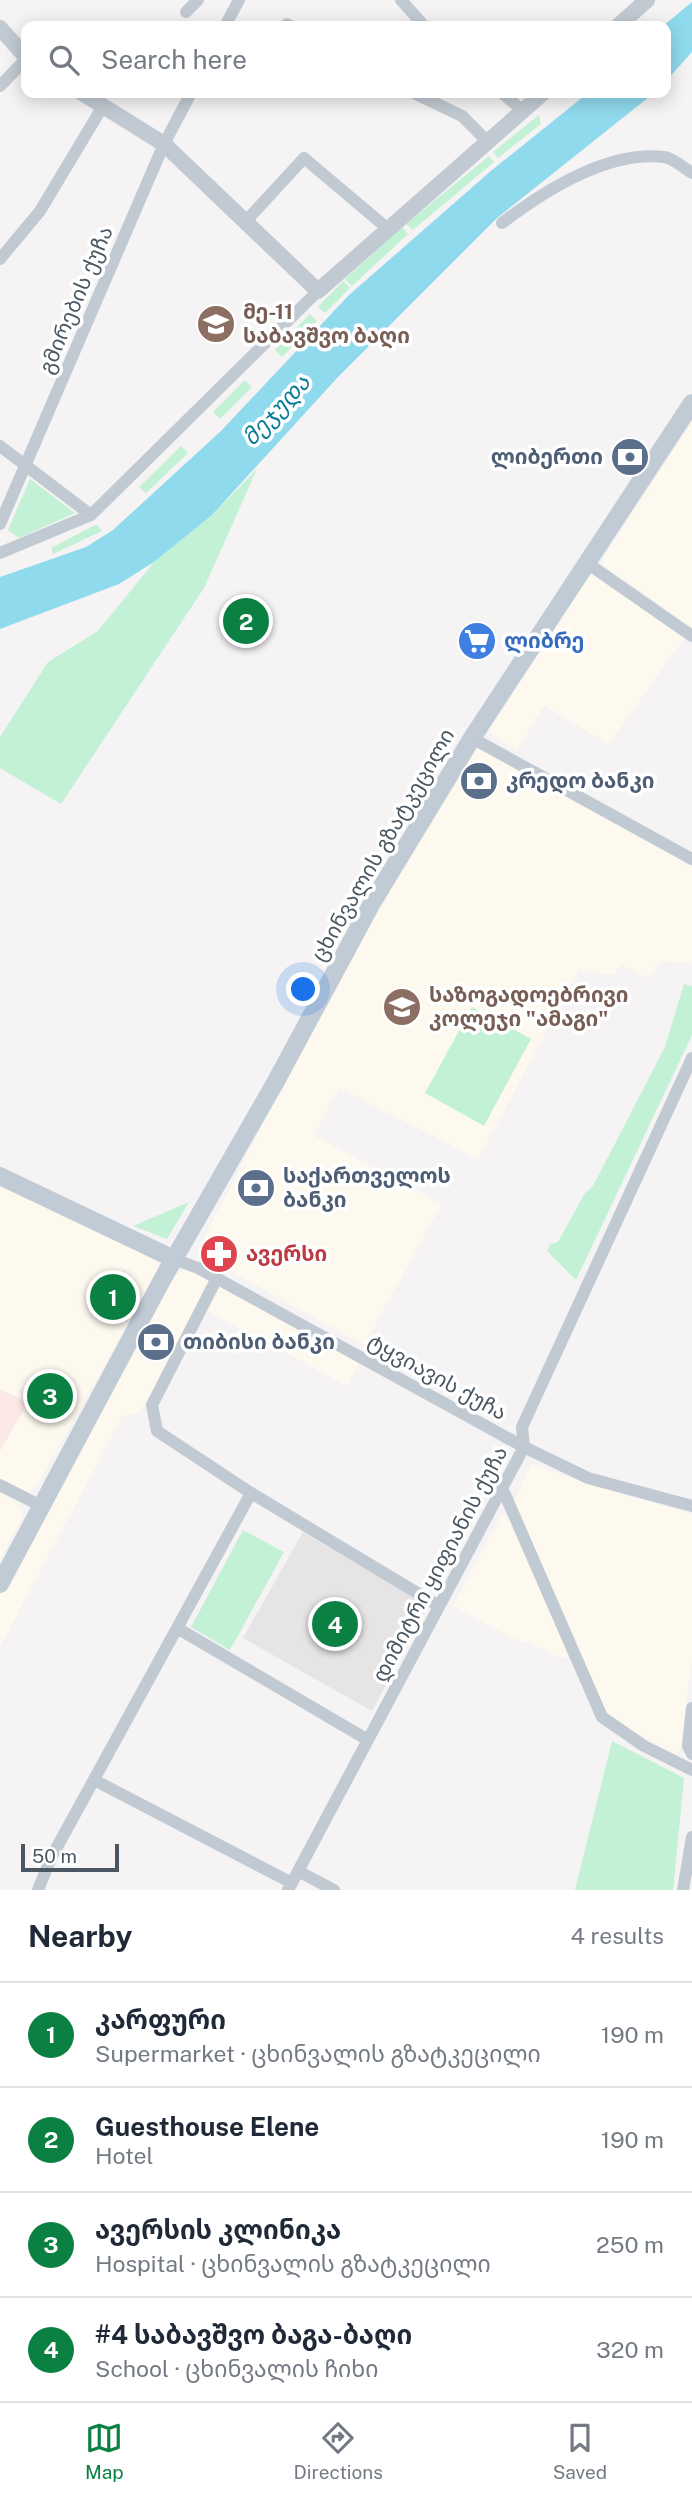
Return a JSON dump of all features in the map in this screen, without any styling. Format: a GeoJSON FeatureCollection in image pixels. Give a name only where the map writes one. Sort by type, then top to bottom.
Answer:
{"type":"FeatureCollection","features":[{"type":"Feature","properties":{"kind":"main road","name":"ცხინვალის გზატკეცილი"},"geometry":{"type":"LineString","coordinates":[[0,1584],[174,1259],[275,1083],[372,903],[472,738],[692,403]]}},
{"type":"Feature","properties":{"kind":"main road"},"geometry":{"type":"LineString","coordinates":[[0,1176],[174,1259]]}},
{"type":"Feature","properties":{"kind":"street"},"geometry":{"type":"LineString","coordinates":[[186,12],[198,0]]}},
{"type":"Feature","properties":{"kind":"street"},"geometry":{"type":"LineString","coordinates":[[228,21],[239,0]]}},
{"type":"Feature","properties":{"kind":"street"},"geometry":{"type":"LineString","coordinates":[[401,0],[420,21]]}},
{"type":"Feature","properties":{"kind":"street"},"geometry":{"type":"LineString","coordinates":[[624,21],[647,0]]}},
{"type":"Feature","properties":{"kind":"street"},"geometry":{"type":"LineString","coordinates":[[0,29],[21,52]]}},
{"type":"Feature","properties":{"kind":"street"},"geometry":{"type":"LineString","coordinates":[[0,86],[21,63]]}},
{"type":"Feature","properties":{"kind":"street"},"geometry":{"type":"LineString","coordinates":[[90,98],[164,144],[318,291]]}},
{"type":"Feature","properties":{"kind":"street","name":"გმირების ქუჩა"},"geometry":{"type":"LineString","coordinates":[[0,524],[164,144],[188,98]]}},
{"type":"Feature","properties":{"kind":"street"},"geometry":{"type":"LineString","coordinates":[[424,98],[462,116],[486,140]]}},
{"type":"Feature","properties":{"kind":"street"},"geometry":{"type":"LineString","coordinates":[[508,98],[523,111]]}},
{"type":"Feature","properties":{"kind":"street"},"geometry":{"type":"LineString","coordinates":[[0,553],[91,514],[318,291],[486,140],[537,98]]}},
{"type":"Feature","properties":{"kind":"street"},"geometry":{"type":"LineString","coordinates":[[0,259],[40,211],[103,106]]}},
{"type":"Feature","properties":{"kind":"street"},"geometry":{"type":"LineString","coordinates":[[502,223],[547,189],[591,170],[635,159],[666,157],[692,173]]}},
{"type":"Feature","properties":{"kind":"street"},"geometry":{"type":"LineString","coordinates":[[246,221],[304,158],[387,228]]}},
{"type":"Feature","properties":{"kind":"street"},"geometry":{"type":"LineString","coordinates":[[0,446],[91,514]]}},
{"type":"Feature","properties":{"kind":"street"},"geometry":{"type":"LineString","coordinates":[[587,563],[692,636]]}},
{"type":"Feature","properties":{"kind":"street"},"geometry":{"type":"LineString","coordinates":[[472,738],[692,859]]}},
{"type":"Feature","properties":{"kind":"street","name":"დიმიტრი ყიფიანის ქუჩა"},"geometry":{"type":"LineString","coordinates":[[292,1881],[524,1447],[522,1427],[692,1058]]}},
{"type":"Feature","properties":{"kind":"street","name":"ტყვიავის ქუჩა"},"geometry":{"type":"LineString","coordinates":[[174,1259],[216,1278],[524,1447],[588,1478],[692,1506]]}},
{"type":"Feature","properties":{"kind":"street"},"geometry":{"type":"LineString","coordinates":[[216,1278],[152,1405],[157,1431],[251,1493],[439,1605]]}},
{"type":"Feature","properties":{"kind":"street"},"geometry":{"type":"LineString","coordinates":[[0,1485],[43,1507]]}},
{"type":"Feature","properties":{"kind":"street"},"geometry":{"type":"LineString","coordinates":[[503,1490],[602,1717],[644,1746],[692,1770]]}},
{"type":"Feature","properties":{"kind":"street"},"geometry":{"type":"LineString","coordinates":[[38,1890],[51,1858],[251,1493]]}},
{"type":"Feature","properties":{"kind":"street"},"geometry":{"type":"LineString","coordinates":[[177,1628],[368,1740]]}},
{"type":"Feature","properties":{"kind":"street"},"geometry":{"type":"LineString","coordinates":[[692,1708],[688,1746],[692,1754]]}},
{"type":"Feature","properties":{"kind":"street"},"geometry":{"type":"LineString","coordinates":[[94,1780],[292,1881],[334,1890]]}},
{"type":"Feature","properties":{"kind":"street"},"geometry":{"type":"LineString","coordinates":[[683,1890],[692,1838]]}},
{"type":"Feature","properties":{"kind":"shaded area"},"geometry":{"type":"Polygon","coordinates":[[[692,422],[691,627],[603,565],[603,558],[692,422]]]}},
{"type":"Feature","properties":{"kind":"shaded area"},"geometry":{"type":"Polygon","coordinates":[[[592,572],[684,638],[609,744],[544,706],[517,750],[491,734],[490,728],[592,572]]]}},
{"type":"Feature","properties":{"kind":"shaded area"},"geometry":{"type":"Polygon","coordinates":[[[479,745],[692,867],[692,963],[660,961],[649,978],[621,964],[615,975],[579,970],[478,1159],[339,1088],[314,1136],[442,1204],[364,1345],[202,1255],[201,1243],[372,915],[479,745]]]}},
{"type":"Feature","properties":{"kind":"shaded area"},"geometry":{"type":"Polygon","coordinates":[[[0,1183],[158,1261],[157,1272],[35,1489],[22,1492],[0,1480],[0,1183]]]}},
{"type":"Feature","properties":{"kind":"shaded area"},"geometry":{"type":"Polygon","coordinates":[[[186,1268],[359,1363],[347,1386],[198,1306],[140,1412],[122,1417],[0,1647],[0,1591],[174,1275],[186,1268]]]}},
{"type":"Feature","properties":{"kind":"shaded area"},"geometry":{"type":"Polygon","coordinates":[[[0,1389],[28,1402],[0,1451],[0,1389]]]}},
{"type":"Feature","properties":{"kind":"shaded area"},"geometry":{"type":"Polygon","coordinates":[[[532,1464],[597,1487],[692,1514],[692,1660],[680,1751],[675,1754],[609,1718],[512,1506],[532,1464]]]}},
{"type":"Feature","properties":{"kind":"shaded area"},"geometry":{"type":"Polygon","coordinates":[[[0,1493],[17,1502],[24,1515],[0,1559],[0,1493]]]}},
{"type":"Feature","properties":{"kind":"shaded area"},"geometry":{"type":"Polygon","coordinates":[[[501,1516],[511,1520],[569,1657],[558,1658],[529,1642],[521,1642],[453,1606],[501,1516]]]}},
{"type":"Feature","properties":{"kind":"shaded area"},"geometry":{"type":"Polygon","coordinates":[[[303,1532],[422,1602],[426,1611],[372,1711],[243,1638],[303,1532]]]}},
{"type":"Feature","properties":{"kind":"green space"},"geometry":{"type":"Polygon","coordinates":[[[539,115],[541,124],[498,158],[493,152],[539,115]]]}},
{"type":"Feature","properties":{"kind":"green space"},"geometry":{"type":"Polygon","coordinates":[[[489,156],[494,162],[413,230],[406,224],[489,156]]]}},
{"type":"Feature","properties":{"kind":"green space"},"geometry":{"type":"Polygon","coordinates":[[[402,227],[408,234],[352,286],[345,279],[402,227]]]}},
{"type":"Feature","properties":{"kind":"green space"},"geometry":{"type":"Polygon","coordinates":[[[343,281],[350,288],[325,313],[318,307],[343,281]]]}},
{"type":"Feature","properties":{"kind":"green space"},"geometry":{"type":"Polygon","coordinates":[[[310,314],[317,321],[282,357],[275,350],[310,314]]]}},
{"type":"Feature","properties":{"kind":"green space"},"geometry":{"type":"Polygon","coordinates":[[[245,380],[252,387],[220,419],[213,412],[245,380]]]}},
{"type":"Feature","properties":{"kind":"green space"},"geometry":{"type":"Polygon","coordinates":[[[181,446],[188,453],[146,493],[139,487],[181,446]]]}},
{"type":"Feature","properties":{"kind":"green space"},"geometry":{"type":"Polygon","coordinates":[[[257,469],[204,588],[61,804],[0,768],[0,737],[48,662],[98,631],[154,562],[212,515],[257,469]]]}},
{"type":"Feature","properties":{"kind":"green space"},"geometry":{"type":"Polygon","coordinates":[[[30,479],[75,513],[19,538],[8,530],[30,479]]]}},
{"type":"Feature","properties":{"kind":"green space"},"geometry":{"type":"Polygon","coordinates":[[[97,524],[102,531],[53,554],[51,548],[97,524]]]}},
{"type":"Feature","properties":{"kind":"green space"},"geometry":{"type":"Polygon","coordinates":[[[684,984],[692,986],[692,1035],[576,1280],[547,1251],[550,1244],[558,1242],[585,1193],[593,1186],[665,1047],[684,984]]]}},
{"type":"Feature","properties":{"kind":"green space"},"geometry":{"type":"Polygon","coordinates":[[[472,1007],[531,1039],[484,1126],[425,1093],[472,1007]]]}},
{"type":"Feature","properties":{"kind":"green space"},"geometry":{"type":"Polygon","coordinates":[[[189,1202],[167,1239],[133,1226],[189,1202]]]}},
{"type":"Feature","properties":{"kind":"green space"},"geometry":{"type":"Polygon","coordinates":[[[243,1530],[284,1552],[230,1650],[191,1627],[243,1530]]]}},
{"type":"Feature","properties":{"kind":"green space"},"geometry":{"type":"Polygon","coordinates":[[[612,1741],[684,1778],[673,1890],[575,1890],[612,1741]]]}},
{"type":"Feature","properties":{"kind":"water"},"geometry":{"type":"Polygon","coordinates":[[[692,2],[692,52],[671,75],[671,21],[692,2]]]}},
{"type":"Feature","properties":{"kind":"water","name":"მეჯუდა"},"geometry":{"type":"Polygon","coordinates":[[[582,98],[648,98],[497,218],[338,377],[212,515],[154,562],[119,584],[0,629],[0,577],[86,547],[113,530],[221,431],[349,295],[492,170],[582,98]]]}},
{"type":"Feature","properties":{"kind":"place","name":"მე-11 საბავშვო ბაღი"},"geometry":{"type":"Point","coordinates":[216,324]}},
{"type":"Feature","properties":{"kind":"place","name":"ლიბერთი"},"geometry":{"type":"Point","coordinates":[630,457]}},
{"type":"Feature","properties":{"kind":"place","name":"Guesthouse Elene"},"geometry":{"type":"Point","coordinates":[246,621]}},
{"type":"Feature","properties":{"kind":"place","name":"ლიბრე"},"geometry":{"type":"Point","coordinates":[477,641]}},
{"type":"Feature","properties":{"kind":"place","name":"კრედო ბანკი"},"geometry":{"type":"Point","coordinates":[479,781]}},
{"type":"Feature","properties":{"kind":"place","name":"საზოგადოებრივი კოლეჯი \"ამაგი\""},"geometry":{"type":"Point","coordinates":[402,1007]}},
{"type":"Feature","properties":{"kind":"place","name":"საქართველოს ბანკი"},"geometry":{"type":"Point","coordinates":[256,1188]}},
{"type":"Feature","properties":{"kind":"place","name":"ავერსი"},"geometry":{"type":"Point","coordinates":[219,1254]}},
{"type":"Feature","properties":{"kind":"place","name":"კარფური"},"geometry":{"type":"Point","coordinates":[113,1297]}},
{"type":"Feature","properties":{"kind":"place","name":"თიბისი ბანკი"},"geometry":{"type":"Point","coordinates":[156,1342]}},
{"type":"Feature","properties":{"kind":"place","name":"ავერსის კლინიკა"},"geometry":{"type":"Point","coordinates":[50,1396]}},
{"type":"Feature","properties":{"kind":"place","name":"#4 საბავშვო ბაგა-ბაღი"},"geometry":{"type":"Point","coordinates":[335,1624]}}]}
